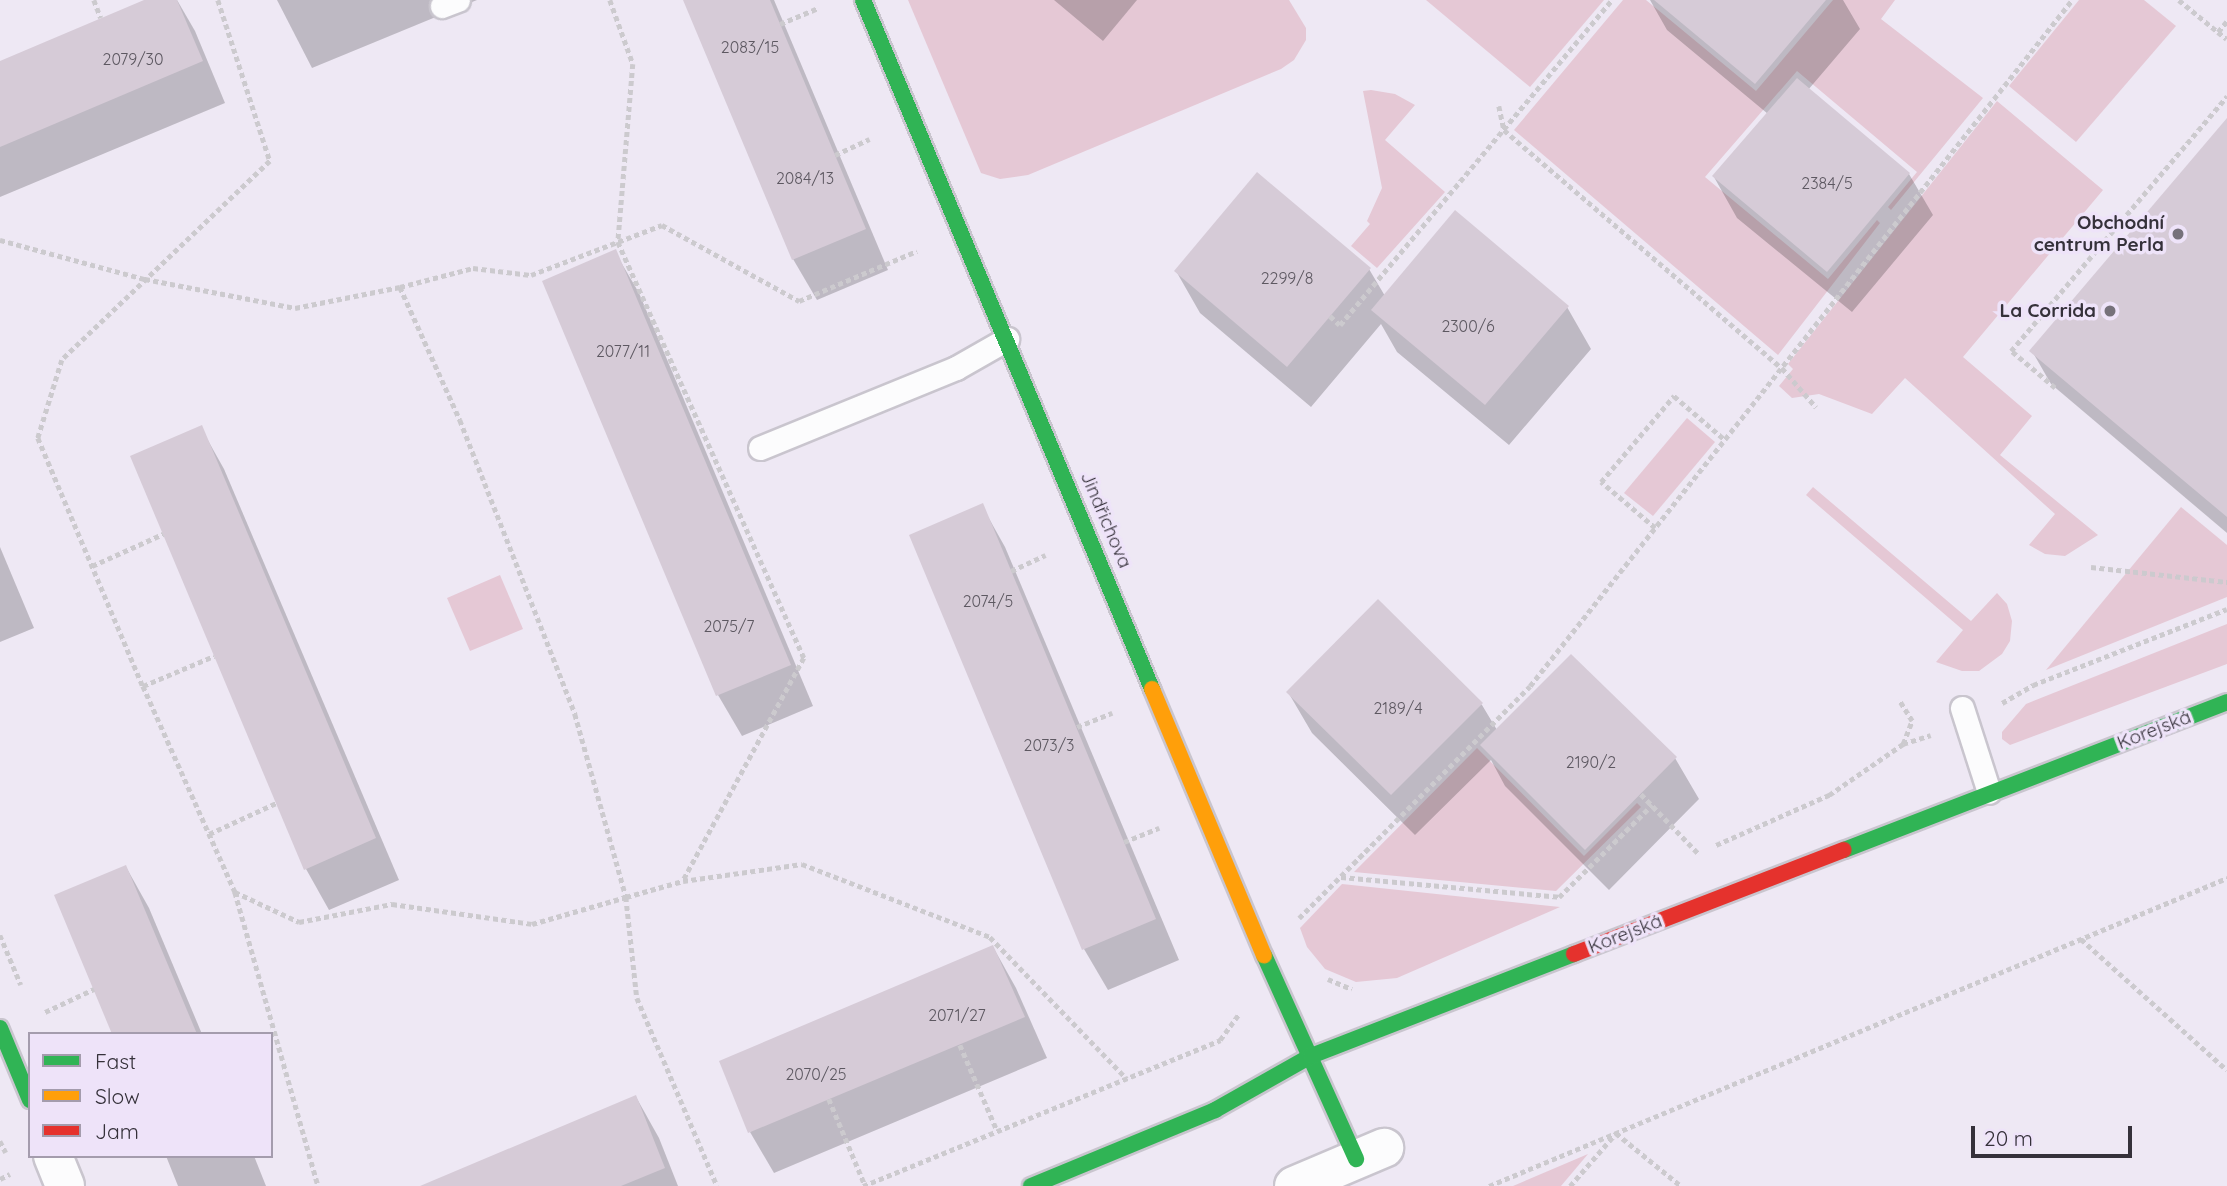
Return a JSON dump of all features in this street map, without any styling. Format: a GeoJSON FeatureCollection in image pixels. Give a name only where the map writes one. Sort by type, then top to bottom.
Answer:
{"type":"FeatureCollection","features":[{"type":"Feature","properties":{"kind":"street","name":"Jindřichova"},"geometry":{"type":"LineString","coordinates":[[863,0],[1268,964],[1311,1056],[1370,1154]]}},
{"type":"Feature","properties":{"kind":"street","name":"Korejská"},"geometry":{"type":"LineString","coordinates":[[1031,1186],[1215,1110],[1311,1056],[2227,702]]}},
{"type":"Feature","properties":{"kind":"street"},"geometry":{"type":"LineString","coordinates":[[0,1028],[28,1095]]}},
{"type":"Feature","properties":{"kind":"street"},"geometry":{"type":"LineString","coordinates":[[1294,1186],[1370,1154]]}},
{"type":"Feature","properties":{"kind":"street"},"geometry":{"type":"LineString","coordinates":[[54,1158],[65,1186]]}},
{"type":"Feature","properties":{"kind":"lane"},"geometry":{"type":"LineString","coordinates":[[760,448],[956,368],[1007,339]]}},
{"type":"Feature","properties":{"kind":"lane"},"geometry":{"type":"LineString","coordinates":[[1962,708],[1989,792]]}},
{"type":"Feature","properties":{"kind":"path"},"geometry":{"type":"LineString","coordinates":[[94,0],[101,18]]}},
{"type":"Feature","properties":{"kind":"path"},"geometry":{"type":"LineString","coordinates":[[218,0],[270,160],[62,360],[38,438],[143,686],[235,892],[318,1186]]}},
{"type":"Feature","properties":{"kind":"path"},"geometry":{"type":"LineString","coordinates":[[610,0],[633,64],[618,242],[804,658],[683,881]]}},
{"type":"Feature","properties":{"kind":"path"},"geometry":{"type":"LineString","coordinates":[[1330,316],[1340,324],[1612,0]]}},
{"type":"Feature","properties":{"kind":"path"},"geometry":{"type":"LineString","coordinates":[[1291,926],[1530,686],[2072,0]]}},
{"type":"Feature","properties":{"kind":"path"},"geometry":{"type":"LineString","coordinates":[[2179,0],[2227,39]]}},
{"type":"Feature","properties":{"kind":"path"},"geometry":{"type":"LineString","coordinates":[[780,24],[831,2]]}},
{"type":"Feature","properties":{"kind":"path"},"geometry":{"type":"LineString","coordinates":[[2218,32],[2227,21]]}},
{"type":"Feature","properties":{"kind":"path"},"geometry":{"type":"LineString","coordinates":[[2055,388],[2011,351],[2227,96]]}},
{"type":"Feature","properties":{"kind":"path"},"geometry":{"type":"LineString","coordinates":[[1499,106],[1504,130],[1782,368],[1816,407]]}},
{"type":"Feature","properties":{"kind":"path"},"geometry":{"type":"LineString","coordinates":[[835,155],[860,143]]}},
{"type":"Feature","properties":{"kind":"path"},"geometry":{"type":"LineString","coordinates":[[0,240],[145,279],[295,308],[400,287],[473,268],[531,275],[663,225],[799,301],[922,248]]}},
{"type":"Feature","properties":{"kind":"path"},"geometry":{"type":"LineString","coordinates":[[400,287],[460,420],[575,714],[626,897],[637,998],[717,1186]]}},
{"type":"Feature","properties":{"kind":"path"},"geometry":{"type":"LineString","coordinates":[[1655,527],[1601,482],[1674,396],[1724,439]]}},
{"type":"Feature","properties":{"kind":"path"},"geometry":{"type":"LineString","coordinates":[[92,566],[163,534]]}},
{"type":"Feature","properties":{"kind":"path"},"geometry":{"type":"LineString","coordinates":[[1011,571],[1036,559]]}},
{"type":"Feature","properties":{"kind":"path"},"geometry":{"type":"LineString","coordinates":[[2091,567],[2227,582]]}},
{"type":"Feature","properties":{"kind":"path"},"geometry":{"type":"LineString","coordinates":[[2004,702],[2033,685],[2227,609]]}},
{"type":"Feature","properties":{"kind":"path"},"geometry":{"type":"LineString","coordinates":[[143,686],[214,656]]}},
{"type":"Feature","properties":{"kind":"path"},"geometry":{"type":"LineString","coordinates":[[1686,858],[1829,795],[1903,744],[1912,721],[1899,700]]}},
{"type":"Feature","properties":{"kind":"path"},"geometry":{"type":"LineString","coordinates":[[1077,727],[1118,710]]}},
{"type":"Feature","properties":{"kind":"path"},"geometry":{"type":"LineString","coordinates":[[1641,794],[1698,852]]}},
{"type":"Feature","properties":{"kind":"path"},"geometry":{"type":"LineString","coordinates":[[209,834],[276,803]]}},
{"type":"Feature","properties":{"kind":"path"},"geometry":{"type":"LineString","coordinates":[[1341,877],[1559,897],[1652,805]]}},
{"type":"Feature","properties":{"kind":"path"},"geometry":{"type":"LineString","coordinates":[[1124,842],[1162,826]]}},
{"type":"Feature","properties":{"kind":"path"},"geometry":{"type":"LineString","coordinates":[[235,892],[299,922],[392,904],[532,923],[683,881],[802,864],[989,937],[1126,1079]]}},
{"type":"Feature","properties":{"kind":"path"},"geometry":{"type":"LineString","coordinates":[[1489,1186],[2227,878]]}},
{"type":"Feature","properties":{"kind":"path"},"geometry":{"type":"LineString","coordinates":[[2081,939],[2227,1070]]}},
{"type":"Feature","properties":{"kind":"path"},"geometry":{"type":"LineString","coordinates":[[55,1007],[94,989]]}},
{"type":"Feature","properties":{"kind":"path"},"geometry":{"type":"LineString","coordinates":[[1351,989],[1364,989]]}},
{"type":"Feature","properties":{"kind":"path"},"geometry":{"type":"LineString","coordinates":[[829,1099],[864,1185],[1220,1040],[1237,1015],[1241,1003]]}},
{"type":"Feature","properties":{"kind":"path"},"geometry":{"type":"LineString","coordinates":[[960,1045],[997,1130]]}},
{"type":"Feature","properties":{"kind":"path"},"geometry":{"type":"LineString","coordinates":[[1570,1186],[1615,1133]]}},
{"type":"Feature","properties":{"kind":"path"},"geometry":{"type":"LineString","coordinates":[[1615,1133],[1681,1186]]}},
{"type":"Feature","properties":{"kind":"shaded area"},"geometry":{"type":"Polygon","coordinates":[[[908,0],[1289,0],[1306,28],[1306,40],[1294,60],[1281,69],[1028,175],[1000,179],[981,173],[908,0]]]}},
{"type":"Feature","properties":{"kind":"shaded area"},"geometry":{"type":"Polygon","coordinates":[[[1426,0],[1604,0],[1530,87],[1426,0]]]}},
{"type":"Feature","properties":{"kind":"shaded area"},"geometry":{"type":"Polygon","coordinates":[[[1623,0],[1646,0],[1756,91],[1833,0],[1895,0],[1881,19],[1983,98],[1891,210],[1888,207],[1917,172],[1797,71],[1705,177],[1828,279],[1877,220],[1880,223],[1778,355],[1514,130],[1623,0]]]}},
{"type":"Feature","properties":{"kind":"shaded area"},"geometry":{"type":"Polygon","coordinates":[[[2079,0],[2144,0],[2176,26],[2076,142],[2009,86],[2079,0]]]}},
{"type":"Feature","properties":{"kind":"shaded area"},"geometry":{"type":"Polygon","coordinates":[[[1363,91],[1395,94],[1415,105],[1385,140],[1445,192],[1377,268],[1351,246],[1370,224],[1367,221],[1382,188],[1363,91]]]}},
{"type":"Feature","properties":{"kind":"shaded area"},"geometry":{"type":"Polygon","coordinates":[[[1997,101],[2103,190],[1963,357],[2032,416],[2000,455],[2098,535],[2065,556],[2045,554],[2029,545],[2055,514],[1905,378],[1872,414],[1819,394],[1792,398],[1779,386],[1793,369],[1788,364],[1997,101]]]}},
{"type":"Feature","properties":{"kind":"shaded area"},"geometry":{"type":"Polygon","coordinates":[[[1687,418],[1715,442],[1653,516],[1624,493],[1687,418]]]}},
{"type":"Feature","properties":{"kind":"shaded area"},"geometry":{"type":"Polygon","coordinates":[[[1813,487],[1971,621],[1997,593],[2007,604],[2012,621],[2010,641],[2002,654],[1979,671],[1962,671],[1936,662],[1963,630],[1806,495],[1813,487]]]}},
{"type":"Feature","properties":{"kind":"shaded area"},"geometry":{"type":"Polygon","coordinates":[[[2181,507],[2227,545],[2227,597],[2046,670],[2181,507]]]}},
{"type":"Feature","properties":{"kind":"shaded area"},"geometry":{"type":"Polygon","coordinates":[[[500,575],[523,629],[470,651],[447,598],[500,575]]]}},
{"type":"Feature","properties":{"kind":"shaded area"},"geometry":{"type":"Polygon","coordinates":[[[2227,624],[2227,664],[2010,745],[2002,739],[2002,732],[2026,704],[2227,624]]]}},
{"type":"Feature","properties":{"kind":"shaded area"},"geometry":{"type":"Polygon","coordinates":[[[1477,748],[1584,856],[1637,803],[1641,807],[1556,891],[1354,872],[1477,748]]]}},
{"type":"Feature","properties":{"kind":"shaded area"},"geometry":{"type":"Polygon","coordinates":[[[1342,884],[1560,907],[1397,978],[1356,982],[1325,969],[1307,947],[1300,928],[1342,884]]]}},
{"type":"Feature","properties":{"kind":"shaded area"},"geometry":{"type":"Polygon","coordinates":[[[1588,1154],[1561,1186],[1513,1186],[1588,1154]]]}},
{"type":"Feature","properties":{"kind":"building"},"geometry":{"type":"Polygon","coordinates":[[[144,0],[177,0],[203,61],[0,147],[0,61],[144,0]]]}},
{"type":"Feature","properties":{"kind":"building"},"geometry":{"type":"Polygon","coordinates":[[[683,0],[770,0],[866,229],[792,260],[683,0]]]}},
{"type":"Feature","properties":{"kind":"building"},"geometry":{"type":"Polygon","coordinates":[[[1654,0],[1826,0],[1755,84],[1654,0]]]}},
{"type":"Feature","properties":{"kind":"building"},"geometry":{"type":"Polygon","coordinates":[[[1797,78],[1910,173],[1827,272],[1712,176],[1797,78]]]}},
{"type":"Feature","properties":{"kind":"building","name":"Obchodní centrum Perla"},"geometry":{"type":"Polygon","coordinates":[[[2227,118],[2227,517],[2029,351],[2227,118]]]}},
{"type":"Feature","properties":{"kind":"building"},"geometry":{"type":"Polygon","coordinates":[[[1257,172],[1371,268],[1287,367],[1174,271],[1257,172]]]}},
{"type":"Feature","properties":{"kind":"building"},"geometry":{"type":"Polygon","coordinates":[[[1455,210],[1569,306],[1485,405],[1371,310],[1455,210]]]}},
{"type":"Feature","properties":{"kind":"building"},"geometry":{"type":"Polygon","coordinates":[[[616,249],[791,665],[716,696],[542,281],[616,249]]]}},
{"type":"Feature","properties":{"kind":"building"},"geometry":{"type":"Polygon","coordinates":[[[202,425],[376,838],[304,870],[130,456],[202,425]]]}},
{"type":"Feature","properties":{"kind":"building"},"geometry":{"type":"Polygon","coordinates":[[[983,503],[1156,919],[1082,950],[909,535],[983,503]]]}},
{"type":"Feature","properties":{"kind":"building"},"geometry":{"type":"Polygon","coordinates":[[[1378,599],[1483,703],[1391,795],[1286,692],[1378,599]]]}},
{"type":"Feature","properties":{"kind":"building"},"geometry":{"type":"Polygon","coordinates":[[[1571,654],[1677,757],[1585,850],[1480,745],[1571,654]]]}},
{"type":"Feature","properties":{"kind":"building"},"geometry":{"type":"Polygon","coordinates":[[[126,865],[196,1032],[111,1032],[54,895],[126,865]]]}},
{"type":"Feature","properties":{"kind":"building"},"geometry":{"type":"Polygon","coordinates":[[[993,945],[1025,1017],[748,1133],[719,1061],[993,945]]]}},
{"type":"Feature","properties":{"kind":"building"},"geometry":{"type":"Polygon","coordinates":[[[636,1095],[665,1168],[621,1186],[420,1186],[636,1095]]]}},
{"type":"Feature","properties":{"kind":"traffic: fast"},"geometry":{"type":"LineString","coordinates":[[863,0],[1152,689]]}},
{"type":"Feature","properties":{"kind":"traffic: fast"},"geometry":{"type":"LineString","coordinates":[[1844,850],[2227,702]]}},
{"type":"Feature","properties":{"kind":"traffic: fast"},"geometry":{"type":"LineString","coordinates":[[1031,1186],[1215,1110],[1311,1056],[1574,954]]}},
{"type":"Feature","properties":{"kind":"traffic: fast"},"geometry":{"type":"LineString","coordinates":[[1264,955],[1356,1159]]}},
{"type":"Feature","properties":{"kind":"traffic: fast"},"geometry":{"type":"LineString","coordinates":[[0,1028],[28,1095]]}},
{"type":"Feature","properties":{"kind":"traffic: slow"},"geometry":{"type":"LineString","coordinates":[[1152,689],[1264,955]]}},
{"type":"Feature","properties":{"kind":"traffic: jam"},"geometry":{"type":"LineString","coordinates":[[1574,954],[1844,850]]}},
{"type":"Feature","properties":{"kind":"place","name":"Obchodní centrum Perla"},"geometry":{"type":"Point","coordinates":[2178,234]}},
{"type":"Feature","properties":{"kind":"place","name":"La Corrida"},"geometry":{"type":"Point","coordinates":[2110,311]}}]}
